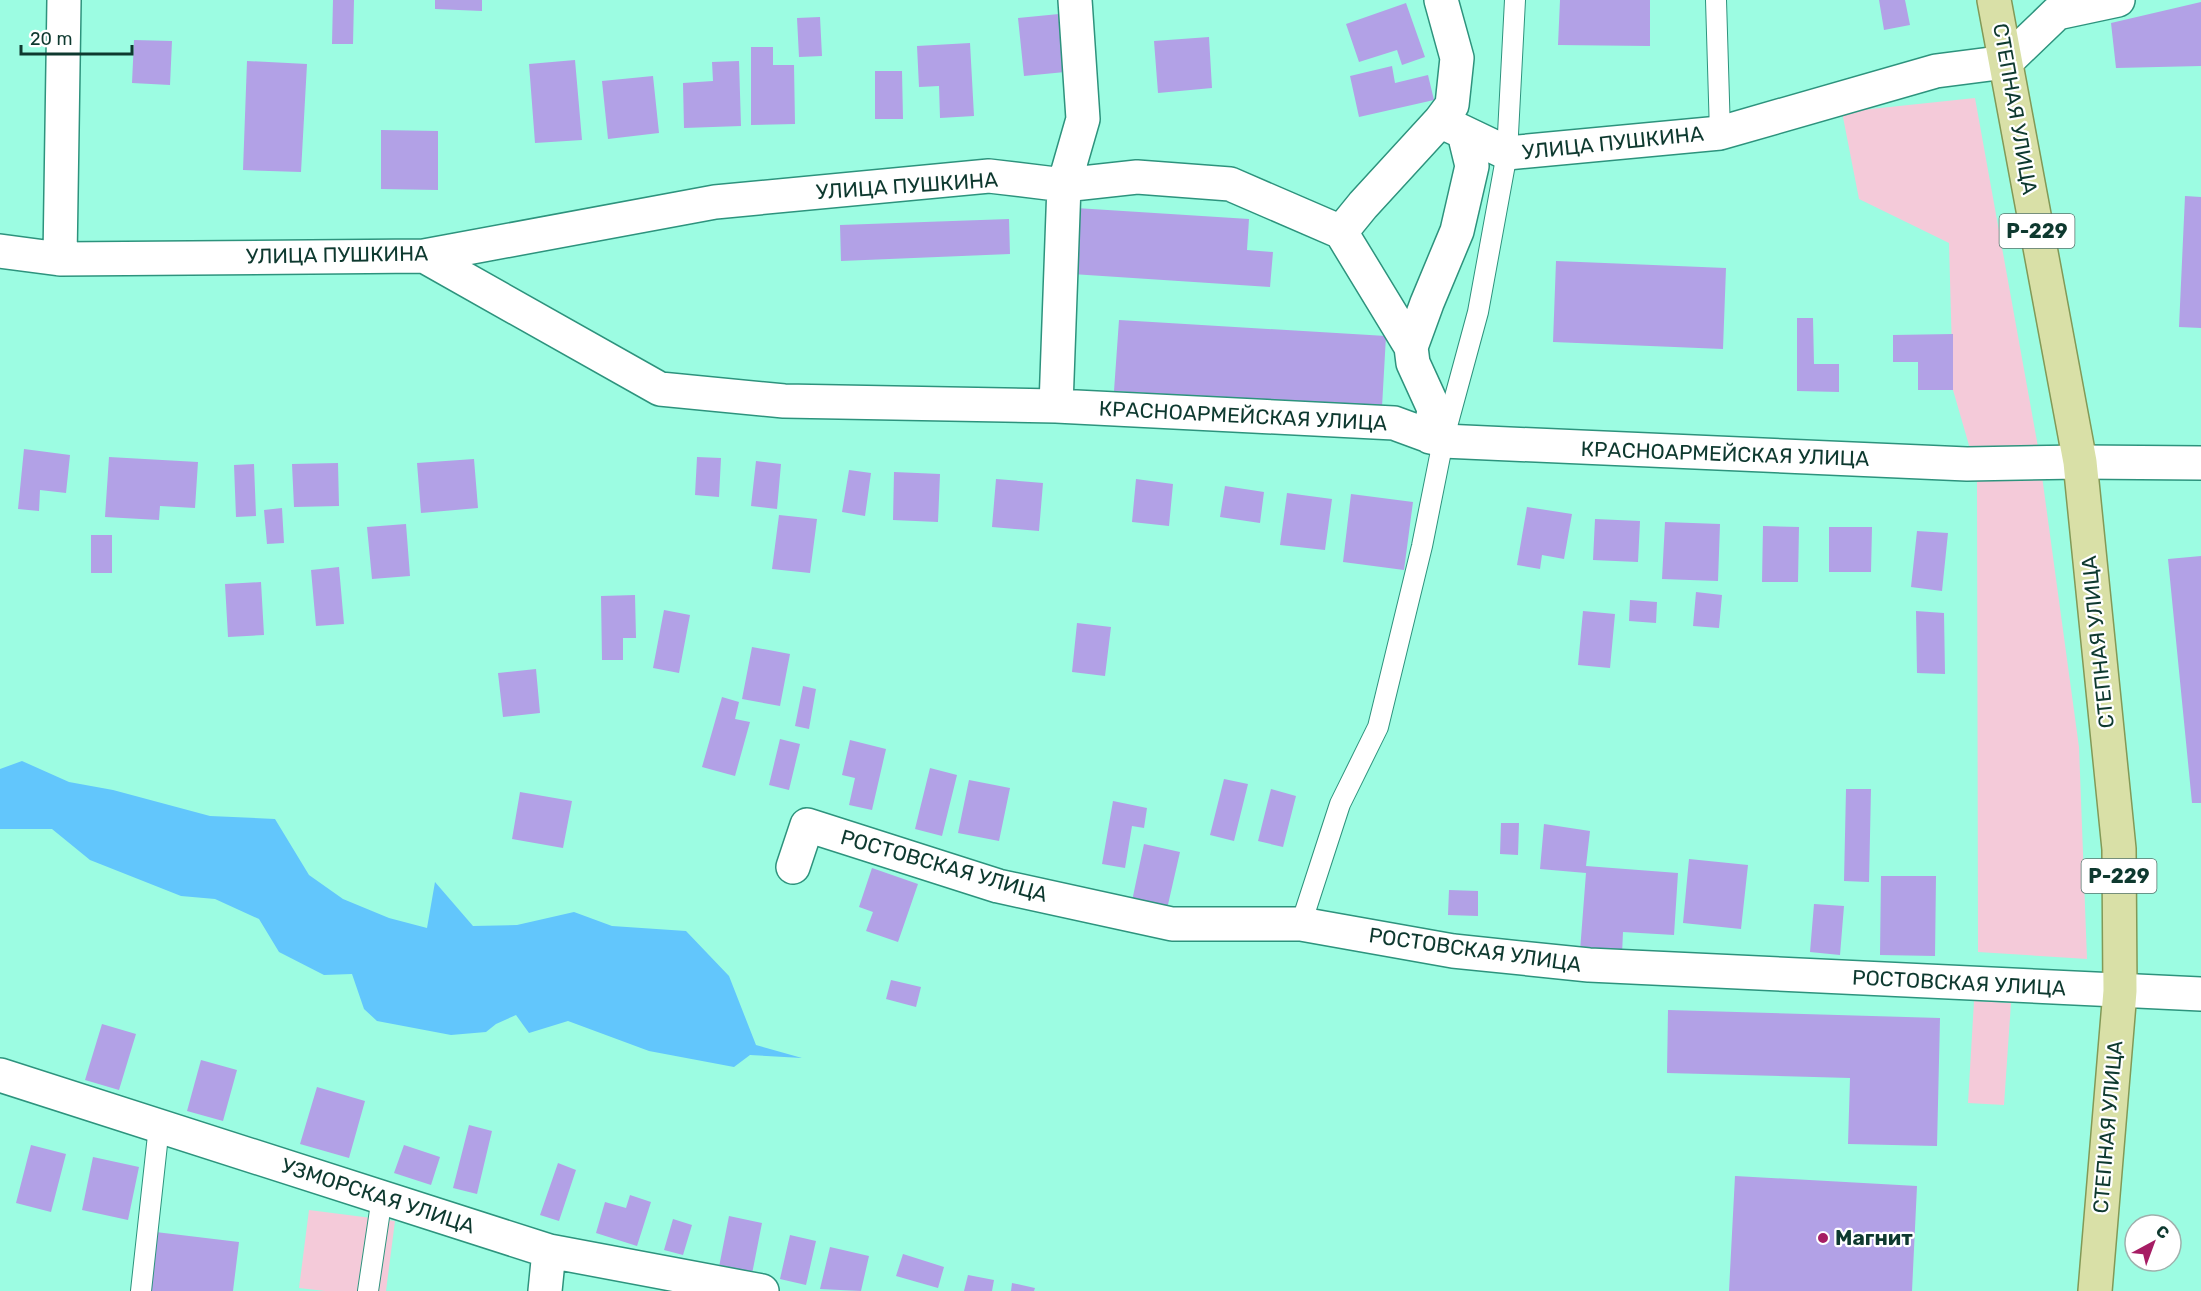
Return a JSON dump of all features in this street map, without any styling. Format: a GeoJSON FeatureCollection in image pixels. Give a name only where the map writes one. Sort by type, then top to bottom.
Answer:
{"type":"FeatureCollection","features":[{"type":"Feature","properties":{"kind":"main road","name":"СТЕПНАЯ УЛИЦА"},"geometry":{"type":"LineString","coordinates":[[1995,0],[2080,462],[2119,849],[2120,991],[2095,1291]]}},
{"type":"Feature","properties":{"kind":"street"},"geometry":{"type":"LineString","coordinates":[[60,259],[64,0]]}},
{"type":"Feature","properties":{"kind":"street"},"geometry":{"type":"LineString","coordinates":[[1056,406],[1064,185],[1083,119],[1075,0]]}},
{"type":"Feature","properties":{"kind":"street"},"geometry":{"type":"LineString","coordinates":[[1411,347],[1426,303],[1457,231],[1472,166],[1452,127],[1457,58],[1441,0]]}},
{"type":"Feature","properties":{"kind":"street"},"geometry":{"type":"LineString","coordinates":[[2006,62],[2057,13],[2118,0]]}},
{"type":"Feature","properties":{"kind":"street","name":"УЛИЦА ПУШКИНА"},"geometry":{"type":"LineString","coordinates":[[1452,127],[1507,153],[1720,133],[1936,71],[2006,62]]}},
{"type":"Feature","properties":{"kind":"street"},"geometry":{"type":"LineString","coordinates":[[1436,439],[1434,410],[1413,363],[1411,347],[1341,232],[1452,127]]}},
{"type":"Feature","properties":{"kind":"street","name":"УЛИЦА ПУШКИНА"},"geometry":{"type":"LineString","coordinates":[[0,251],[60,259],[424,256],[716,202],[989,176],[1064,185],[1137,177],[1230,184],[1341,232]]}},
{"type":"Feature","properties":{"kind":"street","name":"КРАСНОАРМЕЙСКАЯ УЛИЦА"},"geometry":{"type":"LineString","coordinates":[[424,256],[660,389],[784,400],[1056,406],[1394,423],[1436,439],[1967,464],[2201,463]]}},
{"type":"Feature","properties":{"kind":"street","name":"РОСТОВСКАЯ УЛИЦА"},"geometry":{"type":"LineString","coordinates":[[793,867],[807,825],[998,886],[1172,924],[1301,924],[1453,951],[1589,965],[2201,994]]}},
{"type":"Feature","properties":{"kind":"street","name":"УЗМОРСКАЯ УЛИЦА"},"geometry":{"type":"LineString","coordinates":[[0,1075],[549,1251],[762,1291]]}},
{"type":"Feature","properties":{"kind":"street"},"geometry":{"type":"LineString","coordinates":[[545,1291],[549,1251]]}},
{"type":"Feature","properties":{"kind":"lane"},"geometry":{"type":"LineString","coordinates":[[1301,924],[1340,804],[1378,728],[1422,546],[1436,439],[1478,312],[1507,153],[1515,0]]}},
{"type":"Feature","properties":{"kind":"lane"},"geometry":{"type":"LineString","coordinates":[[1716,0],[1720,133]]}},
{"type":"Feature","properties":{"kind":"lane"},"geometry":{"type":"LineString","coordinates":[[141,1291],[159,1126]]}},
{"type":"Feature","properties":{"kind":"lane"},"geometry":{"type":"LineString","coordinates":[[368,1291],[382,1197]]}},
{"type":"Feature","properties":{"kind":"shaded area"},"geometry":{"type":"Polygon","coordinates":[[[1975,98],[2038,447],[2079,747],[2087,959],[1978,952],[1977,473],[1953,390],[1949,243],[1859,199],[1842,112],[1975,98]]]}},
{"type":"Feature","properties":{"kind":"shaded area"},"geometry":{"type":"Polygon","coordinates":[[[1974,1001],[2011,1003],[2004,1105],[1968,1103],[1974,1001]]]}},
{"type":"Feature","properties":{"kind":"shaded area"},"geometry":{"type":"Polygon","coordinates":[[[309,1210],[395,1221],[386,1291],[325,1291],[299,1288],[309,1210]]]}},
{"type":"Feature","properties":{"kind":"water"},"geometry":{"type":"Polygon","coordinates":[[[22,761],[69,782],[113,790],[210,816],[275,819],[309,875],[343,899],[389,918],[427,928],[435,882],[473,926],[517,925],[574,912],[612,926],[686,931],[729,976],[756,1045],[802,1058],[750,1055],[734,1067],[649,1051],[568,1021],[529,1033],[516,1015],[496,1024],[486,1032],[451,1035],[377,1021],[364,1009],[352,974],[324,975],[279,952],[259,919],[215,899],[181,896],[90,860],[52,829],[0,829],[0,769],[22,761]]]}},
{"type":"Feature","properties":{"kind":"building"},"geometry":{"type":"Polygon","coordinates":[[[333,0],[354,0],[353,44],[332,44],[333,0]]]}},
{"type":"Feature","properties":{"kind":"building"},"geometry":{"type":"Polygon","coordinates":[[[435,0],[482,0],[482,11],[435,9],[435,0]]]}},
{"type":"Feature","properties":{"kind":"building"},"geometry":{"type":"Polygon","coordinates":[[[1560,0],[1650,0],[1650,46],[1558,45],[1560,0]]]}},
{"type":"Feature","properties":{"kind":"building"},"geometry":{"type":"Polygon","coordinates":[[[1879,0],[1905,0],[1910,25],[1884,30],[1879,0]]]}},
{"type":"Feature","properties":{"kind":"building"},"geometry":{"type":"Polygon","coordinates":[[[2201,2],[2201,66],[2116,68],[2111,23],[2201,2]]]}},
{"type":"Feature","properties":{"kind":"building"},"geometry":{"type":"Polygon","coordinates":[[[1406,3],[1425,57],[1402,65],[1397,50],[1359,62],[1346,24],[1406,3]]]}},
{"type":"Feature","properties":{"kind":"building"},"geometry":{"type":"Polygon","coordinates":[[[1059,14],[1065,72],[1024,76],[1018,18],[1059,14]]]}},
{"type":"Feature","properties":{"kind":"building"},"geometry":{"type":"Polygon","coordinates":[[[820,17],[822,56],[799,57],[797,18],[820,17]]]}},
{"type":"Feature","properties":{"kind":"building"},"geometry":{"type":"Polygon","coordinates":[[[1209,37],[1212,88],[1158,93],[1154,41],[1209,37]]]}},
{"type":"Feature","properties":{"kind":"building"},"geometry":{"type":"Polygon","coordinates":[[[134,40],[172,41],[170,85],[132,83],[134,40]]]}},
{"type":"Feature","properties":{"kind":"building"},"geometry":{"type":"Polygon","coordinates":[[[970,43],[974,116],[940,118],[939,86],[919,87],[917,46],[970,43]]]}},
{"type":"Feature","properties":{"kind":"building"},"geometry":{"type":"Polygon","coordinates":[[[751,47],[773,47],[773,65],[794,65],[795,124],[751,125],[751,47]]]}},
{"type":"Feature","properties":{"kind":"building"},"geometry":{"type":"Polygon","coordinates":[[[575,60],[582,140],[535,143],[529,64],[575,60]]]}},
{"type":"Feature","properties":{"kind":"building"},"geometry":{"type":"Polygon","coordinates":[[[247,61],[307,64],[301,172],[243,170],[247,61]]]}},
{"type":"Feature","properties":{"kind":"building"},"geometry":{"type":"Polygon","coordinates":[[[739,61],[741,126],[684,128],[683,83],[713,81],[712,62],[739,61]]]}},
{"type":"Feature","properties":{"kind":"building"},"geometry":{"type":"Polygon","coordinates":[[[1392,66],[1395,83],[1428,75],[1434,100],[1359,117],[1350,76],[1392,66]]]}},
{"type":"Feature","properties":{"kind":"building"},"geometry":{"type":"Polygon","coordinates":[[[875,71],[902,71],[903,119],[875,119],[875,71]]]}},
{"type":"Feature","properties":{"kind":"building"},"geometry":{"type":"Polygon","coordinates":[[[653,76],[659,133],[608,139],[602,81],[653,76]]]}},
{"type":"Feature","properties":{"kind":"building"},"geometry":{"type":"Polygon","coordinates":[[[381,130],[438,131],[438,190],[381,189],[381,130]]]}},
{"type":"Feature","properties":{"kind":"building"},"geometry":{"type":"Polygon","coordinates":[[[2185,196],[2201,197],[2201,328],[2179,327],[2185,196]]]}},
{"type":"Feature","properties":{"kind":"building"},"geometry":{"type":"Polygon","coordinates":[[[1076,208],[1249,219],[1247,250],[1273,252],[1270,287],[1072,274],[1076,208]]]}},
{"type":"Feature","properties":{"kind":"building"},"geometry":{"type":"Polygon","coordinates":[[[1009,219],[1010,254],[841,261],[840,225],[1009,219]]]}},
{"type":"Feature","properties":{"kind":"building"},"geometry":{"type":"Polygon","coordinates":[[[1556,261],[1726,268],[1723,349],[1553,342],[1556,261]]]}},
{"type":"Feature","properties":{"kind":"building"},"geometry":{"type":"Polygon","coordinates":[[[1797,318],[1813,318],[1814,364],[1839,364],[1839,392],[1797,391],[1797,318]]]}},
{"type":"Feature","properties":{"kind":"building"},"geometry":{"type":"Polygon","coordinates":[[[1119,320],[1386,336],[1382,407],[1114,391],[1119,320]]]}},
{"type":"Feature","properties":{"kind":"building"},"geometry":{"type":"Polygon","coordinates":[[[1953,334],[1953,390],[1918,390],[1918,362],[1893,362],[1893,335],[1953,334]]]}},
{"type":"Feature","properties":{"kind":"building"},"geometry":{"type":"Polygon","coordinates":[[[24,449],[70,455],[66,493],[40,490],[39,511],[18,509],[24,449]]]}},
{"type":"Feature","properties":{"kind":"building"},"geometry":{"type":"Polygon","coordinates":[[[109,457],[198,462],[195,508],[160,506],[159,520],[105,517],[109,457]]]}},
{"type":"Feature","properties":{"kind":"building"},"geometry":{"type":"Polygon","coordinates":[[[697,457],[721,458],[719,497],[695,495],[697,457]]]}},
{"type":"Feature","properties":{"kind":"building"},"geometry":{"type":"Polygon","coordinates":[[[474,459],[478,508],[421,513],[417,463],[474,459]]]}},
{"type":"Feature","properties":{"kind":"building"},"geometry":{"type":"Polygon","coordinates":[[[756,461],[781,464],[777,509],[751,506],[756,461]]]}},
{"type":"Feature","properties":{"kind":"building"},"geometry":{"type":"Polygon","coordinates":[[[338,463],[339,506],[294,507],[292,464],[338,463]]]}},
{"type":"Feature","properties":{"kind":"building"},"geometry":{"type":"Polygon","coordinates":[[[254,464],[256,516],[236,517],[234,465],[254,464]]]}},
{"type":"Feature","properties":{"kind":"building"},"geometry":{"type":"Polygon","coordinates":[[[849,470],[871,473],[865,516],[842,512],[849,470]]]}},
{"type":"Feature","properties":{"kind":"building"},"geometry":{"type":"Polygon","coordinates":[[[894,472],[940,474],[938,522],[893,520],[894,472]]]}},
{"type":"Feature","properties":{"kind":"building"},"geometry":{"type":"Polygon","coordinates":[[[996,479],[1043,483],[1039,531],[992,527],[996,479]]]}},
{"type":"Feature","properties":{"kind":"building"},"geometry":{"type":"Polygon","coordinates":[[[1136,479],[1173,484],[1169,526],[1132,522],[1136,479]]]}},
{"type":"Feature","properties":{"kind":"building"},"geometry":{"type":"Polygon","coordinates":[[[1225,486],[1264,492],[1260,523],[1220,517],[1225,486]]]}},
{"type":"Feature","properties":{"kind":"building"},"geometry":{"type":"Polygon","coordinates":[[[1287,493],[1332,499],[1325,550],[1280,545],[1287,493]]]}},
{"type":"Feature","properties":{"kind":"building"},"geometry":{"type":"Polygon","coordinates":[[[1351,494],[1413,502],[1404,570],[1343,562],[1351,494]]]}},
{"type":"Feature","properties":{"kind":"building"},"geometry":{"type":"Polygon","coordinates":[[[1527,507],[1572,514],[1564,559],[1542,555],[1540,569],[1517,565],[1527,507]]]}},
{"type":"Feature","properties":{"kind":"building"},"geometry":{"type":"Polygon","coordinates":[[[282,508],[284,543],[267,544],[264,510],[282,508]]]}},
{"type":"Feature","properties":{"kind":"building"},"geometry":{"type":"Polygon","coordinates":[[[779,515],[817,519],[810,573],[772,569],[779,515]]]}},
{"type":"Feature","properties":{"kind":"building"},"geometry":{"type":"Polygon","coordinates":[[[1595,519],[1640,521],[1638,562],[1593,560],[1595,519]]]}},
{"type":"Feature","properties":{"kind":"building"},"geometry":{"type":"Polygon","coordinates":[[[1665,522],[1720,524],[1718,581],[1662,579],[1665,522]]]}},
{"type":"Feature","properties":{"kind":"building"},"geometry":{"type":"Polygon","coordinates":[[[406,524],[410,576],[372,579],[367,527],[406,524]]]}},
{"type":"Feature","properties":{"kind":"building"},"geometry":{"type":"Polygon","coordinates":[[[1763,526],[1799,527],[1798,582],[1762,582],[1763,526]]]}},
{"type":"Feature","properties":{"kind":"building"},"geometry":{"type":"Polygon","coordinates":[[[1829,527],[1872,527],[1871,572],[1829,572],[1829,527]]]}},
{"type":"Feature","properties":{"kind":"building"},"geometry":{"type":"Polygon","coordinates":[[[1917,531],[1948,533],[1942,591],[1911,587],[1917,531]]]}},
{"type":"Feature","properties":{"kind":"building"},"geometry":{"type":"Polygon","coordinates":[[[91,535],[112,535],[112,573],[91,573],[91,535]]]}},
{"type":"Feature","properties":{"kind":"building"},"geometry":{"type":"Polygon","coordinates":[[[2201,556],[2201,803],[2192,803],[2168,559],[2201,556]]]}},
{"type":"Feature","properties":{"kind":"building"},"geometry":{"type":"Polygon","coordinates":[[[339,567],[344,624],[316,626],[311,570],[339,567]]]}},
{"type":"Feature","properties":{"kind":"building"},"geometry":{"type":"Polygon","coordinates":[[[261,582],[264,635],[228,637],[225,584],[261,582]]]}},
{"type":"Feature","properties":{"kind":"building"},"geometry":{"type":"Polygon","coordinates":[[[1696,592],[1722,595],[1719,628],[1693,626],[1696,592]]]}},
{"type":"Feature","properties":{"kind":"building"},"geometry":{"type":"Polygon","coordinates":[[[635,595],[636,638],[623,638],[623,660],[602,660],[601,596],[635,595]]]}},
{"type":"Feature","properties":{"kind":"building"},"geometry":{"type":"Polygon","coordinates":[[[1630,600],[1657,602],[1656,623],[1629,621],[1630,600]]]}},
{"type":"Feature","properties":{"kind":"building"},"geometry":{"type":"Polygon","coordinates":[[[664,610],[690,615],[679,673],[653,668],[664,610]]]}},
{"type":"Feature","properties":{"kind":"building"},"geometry":{"type":"Polygon","coordinates":[[[1583,611],[1615,614],[1610,668],[1578,665],[1583,611]]]}},
{"type":"Feature","properties":{"kind":"building"},"geometry":{"type":"Polygon","coordinates":[[[1916,611],[1944,613],[1945,674],[1917,673],[1916,611]]]}},
{"type":"Feature","properties":{"kind":"building"},"geometry":{"type":"Polygon","coordinates":[[[1077,623],[1111,627],[1105,676],[1072,672],[1077,623]]]}},
{"type":"Feature","properties":{"kind":"building"},"geometry":{"type":"Polygon","coordinates":[[[752,647],[790,654],[780,706],[742,699],[752,647]]]}},
{"type":"Feature","properties":{"kind":"building"},"geometry":{"type":"Polygon","coordinates":[[[536,669],[540,713],[503,717],[498,673],[536,669]]]}},
{"type":"Feature","properties":{"kind":"building"},"geometry":{"type":"Polygon","coordinates":[[[803,686],[816,689],[809,729],[795,726],[803,686]]]}},
{"type":"Feature","properties":{"kind":"building"},"geometry":{"type":"Polygon","coordinates":[[[722,697],[739,702],[735,719],[750,722],[735,776],[702,767],[722,697]]]}},
{"type":"Feature","properties":{"kind":"building"},"geometry":{"type":"Polygon","coordinates":[[[780,739],[800,744],[789,790],[769,785],[780,739]]]}},
{"type":"Feature","properties":{"kind":"building"},"geometry":{"type":"Polygon","coordinates":[[[850,740],[886,749],[872,810],[849,805],[855,778],[842,775],[850,740]]]}},
{"type":"Feature","properties":{"kind":"building"},"geometry":{"type":"Polygon","coordinates":[[[930,768],[957,775],[942,836],[915,829],[930,768]]]}},
{"type":"Feature","properties":{"kind":"building"},"geometry":{"type":"Polygon","coordinates":[[[1224,779],[1248,784],[1234,841],[1210,835],[1224,779]]]}},
{"type":"Feature","properties":{"kind":"building"},"geometry":{"type":"Polygon","coordinates":[[[969,780],[1010,788],[999,841],[958,833],[969,780]]]}},
{"type":"Feature","properties":{"kind":"building"},"geometry":{"type":"Polygon","coordinates":[[[1271,789],[1296,796],[1283,847],[1258,841],[1271,789]]]}},
{"type":"Feature","properties":{"kind":"building"},"geometry":{"type":"Polygon","coordinates":[[[1846,789],[1871,789],[1869,882],[1844,881],[1846,789]]]}},
{"type":"Feature","properties":{"kind":"building"},"geometry":{"type":"Polygon","coordinates":[[[520,792],[572,801],[563,848],[512,839],[520,792]]]}},
{"type":"Feature","properties":{"kind":"building"},"geometry":{"type":"Polygon","coordinates":[[[1113,801],[1147,808],[1144,828],[1132,826],[1125,868],[1102,864],[1113,801]]]}},
{"type":"Feature","properties":{"kind":"building"},"geometry":{"type":"Polygon","coordinates":[[[1501,823],[1519,823],[1518,855],[1500,854],[1501,823]]]}},
{"type":"Feature","properties":{"kind":"building"},"geometry":{"type":"Polygon","coordinates":[[[1544,824],[1590,831],[1586,866],[1678,873],[1674,935],[1623,932],[1622,954],[1580,951],[1586,873],[1540,869],[1544,824]]]}},
{"type":"Feature","properties":{"kind":"building"},"geometry":{"type":"Polygon","coordinates":[[[1144,844],[1180,852],[1167,909],[1132,901],[1144,844]]]}},
{"type":"Feature","properties":{"kind":"building"},"geometry":{"type":"Polygon","coordinates":[[[1689,859],[1748,865],[1741,929],[1683,923],[1689,859]]]}},
{"type":"Feature","properties":{"kind":"building"},"geometry":{"type":"Polygon","coordinates":[[[872,868],[918,884],[898,942],[866,931],[873,912],[859,907],[872,868]]]}},
{"type":"Feature","properties":{"kind":"building"},"geometry":{"type":"Polygon","coordinates":[[[1881,876],[1936,876],[1935,956],[1880,955],[1881,876]]]}},
{"type":"Feature","properties":{"kind":"building"},"geometry":{"type":"Polygon","coordinates":[[[1449,890],[1478,891],[1478,916],[1448,915],[1449,890]]]}},
{"type":"Feature","properties":{"kind":"building"},"geometry":{"type":"Polygon","coordinates":[[[1814,904],[1844,906],[1840,955],[1810,952],[1814,904]]]}},
{"type":"Feature","properties":{"kind":"building"},"geometry":{"type":"Polygon","coordinates":[[[891,980],[921,987],[916,1007],[886,999],[891,980]]]}},
{"type":"Feature","properties":{"kind":"building"},"geometry":{"type":"Polygon","coordinates":[[[1668,1010],[1940,1018],[1937,1146],[1848,1144],[1850,1078],[1667,1073],[1668,1010]]]}},
{"type":"Feature","properties":{"kind":"building"},"geometry":{"type":"Polygon","coordinates":[[[102,1024],[136,1034],[119,1090],[85,1080],[102,1024]]]}},
{"type":"Feature","properties":{"kind":"building"},"geometry":{"type":"Polygon","coordinates":[[[201,1060],[237,1070],[223,1121],[187,1111],[201,1060]]]}},
{"type":"Feature","properties":{"kind":"building"},"geometry":{"type":"Polygon","coordinates":[[[317,1087],[365,1101],[349,1158],[300,1144],[317,1087]]]}},
{"type":"Feature","properties":{"kind":"building"},"geometry":{"type":"Polygon","coordinates":[[[469,1125],[492,1131],[477,1194],[453,1188],[469,1125]]]}},
{"type":"Feature","properties":{"kind":"building"},"geometry":{"type":"Polygon","coordinates":[[[31,1145],[66,1154],[51,1212],[16,1203],[31,1145]]]}},
{"type":"Feature","properties":{"kind":"building"},"geometry":{"type":"Polygon","coordinates":[[[404,1145],[440,1157],[431,1185],[394,1173],[404,1145]]]}},
{"type":"Feature","properties":{"kind":"building"},"geometry":{"type":"Polygon","coordinates":[[[93,1157],[139,1167],[128,1220],[82,1210],[93,1157]]]}},
{"type":"Feature","properties":{"kind":"building"},"geometry":{"type":"Polygon","coordinates":[[[558,1163],[576,1170],[559,1221],[540,1215],[558,1163]]]}},
{"type":"Feature","properties":{"kind":"building","name":"Магнит"},"geometry":{"type":"Polygon","coordinates":[[[1735,1176],[1917,1186],[1912,1291],[1729,1291],[1735,1176]]]}},
{"type":"Feature","properties":{"kind":"building"},"geometry":{"type":"Polygon","coordinates":[[[630,1195],[651,1202],[637,1246],[596,1233],[605,1202],[626,1208],[630,1195]]]}},
{"type":"Feature","properties":{"kind":"building"},"geometry":{"type":"Polygon","coordinates":[[[729,1216],[762,1223],[752,1274],[719,1267],[729,1216]]]}},
{"type":"Feature","properties":{"kind":"building"},"geometry":{"type":"Polygon","coordinates":[[[673,1219],[692,1225],[683,1255],[664,1250],[673,1219]]]}},
{"type":"Feature","properties":{"kind":"building"},"geometry":{"type":"Polygon","coordinates":[[[139,1230],[239,1242],[233,1291],[132,1291],[139,1230]]]}},
{"type":"Feature","properties":{"kind":"building"},"geometry":{"type":"Polygon","coordinates":[[[790,1235],[816,1241],[806,1285],[780,1279],[790,1235]]]}},
{"type":"Feature","properties":{"kind":"building"},"geometry":{"type":"Polygon","coordinates":[[[830,1247],[869,1256],[861,1291],[820,1289],[830,1247]]]}},
{"type":"Feature","properties":{"kind":"building"},"geometry":{"type":"Polygon","coordinates":[[[903,1254],[944,1267],[938,1288],[896,1276],[903,1254]]]}},
{"type":"Feature","properties":{"kind":"building"},"geometry":{"type":"Polygon","coordinates":[[[968,1275],[994,1280],[992,1291],[964,1291],[968,1275]]]}},
{"type":"Feature","properties":{"kind":"building"},"geometry":{"type":"Polygon","coordinates":[[[1012,1283],[1035,1288],[1034,1291],[1011,1291],[1012,1283]]]}},
{"type":"Feature","properties":{"kind":"place","name":"Магнит"},"geometry":{"type":"Point","coordinates":[1823,1238]}}]}
